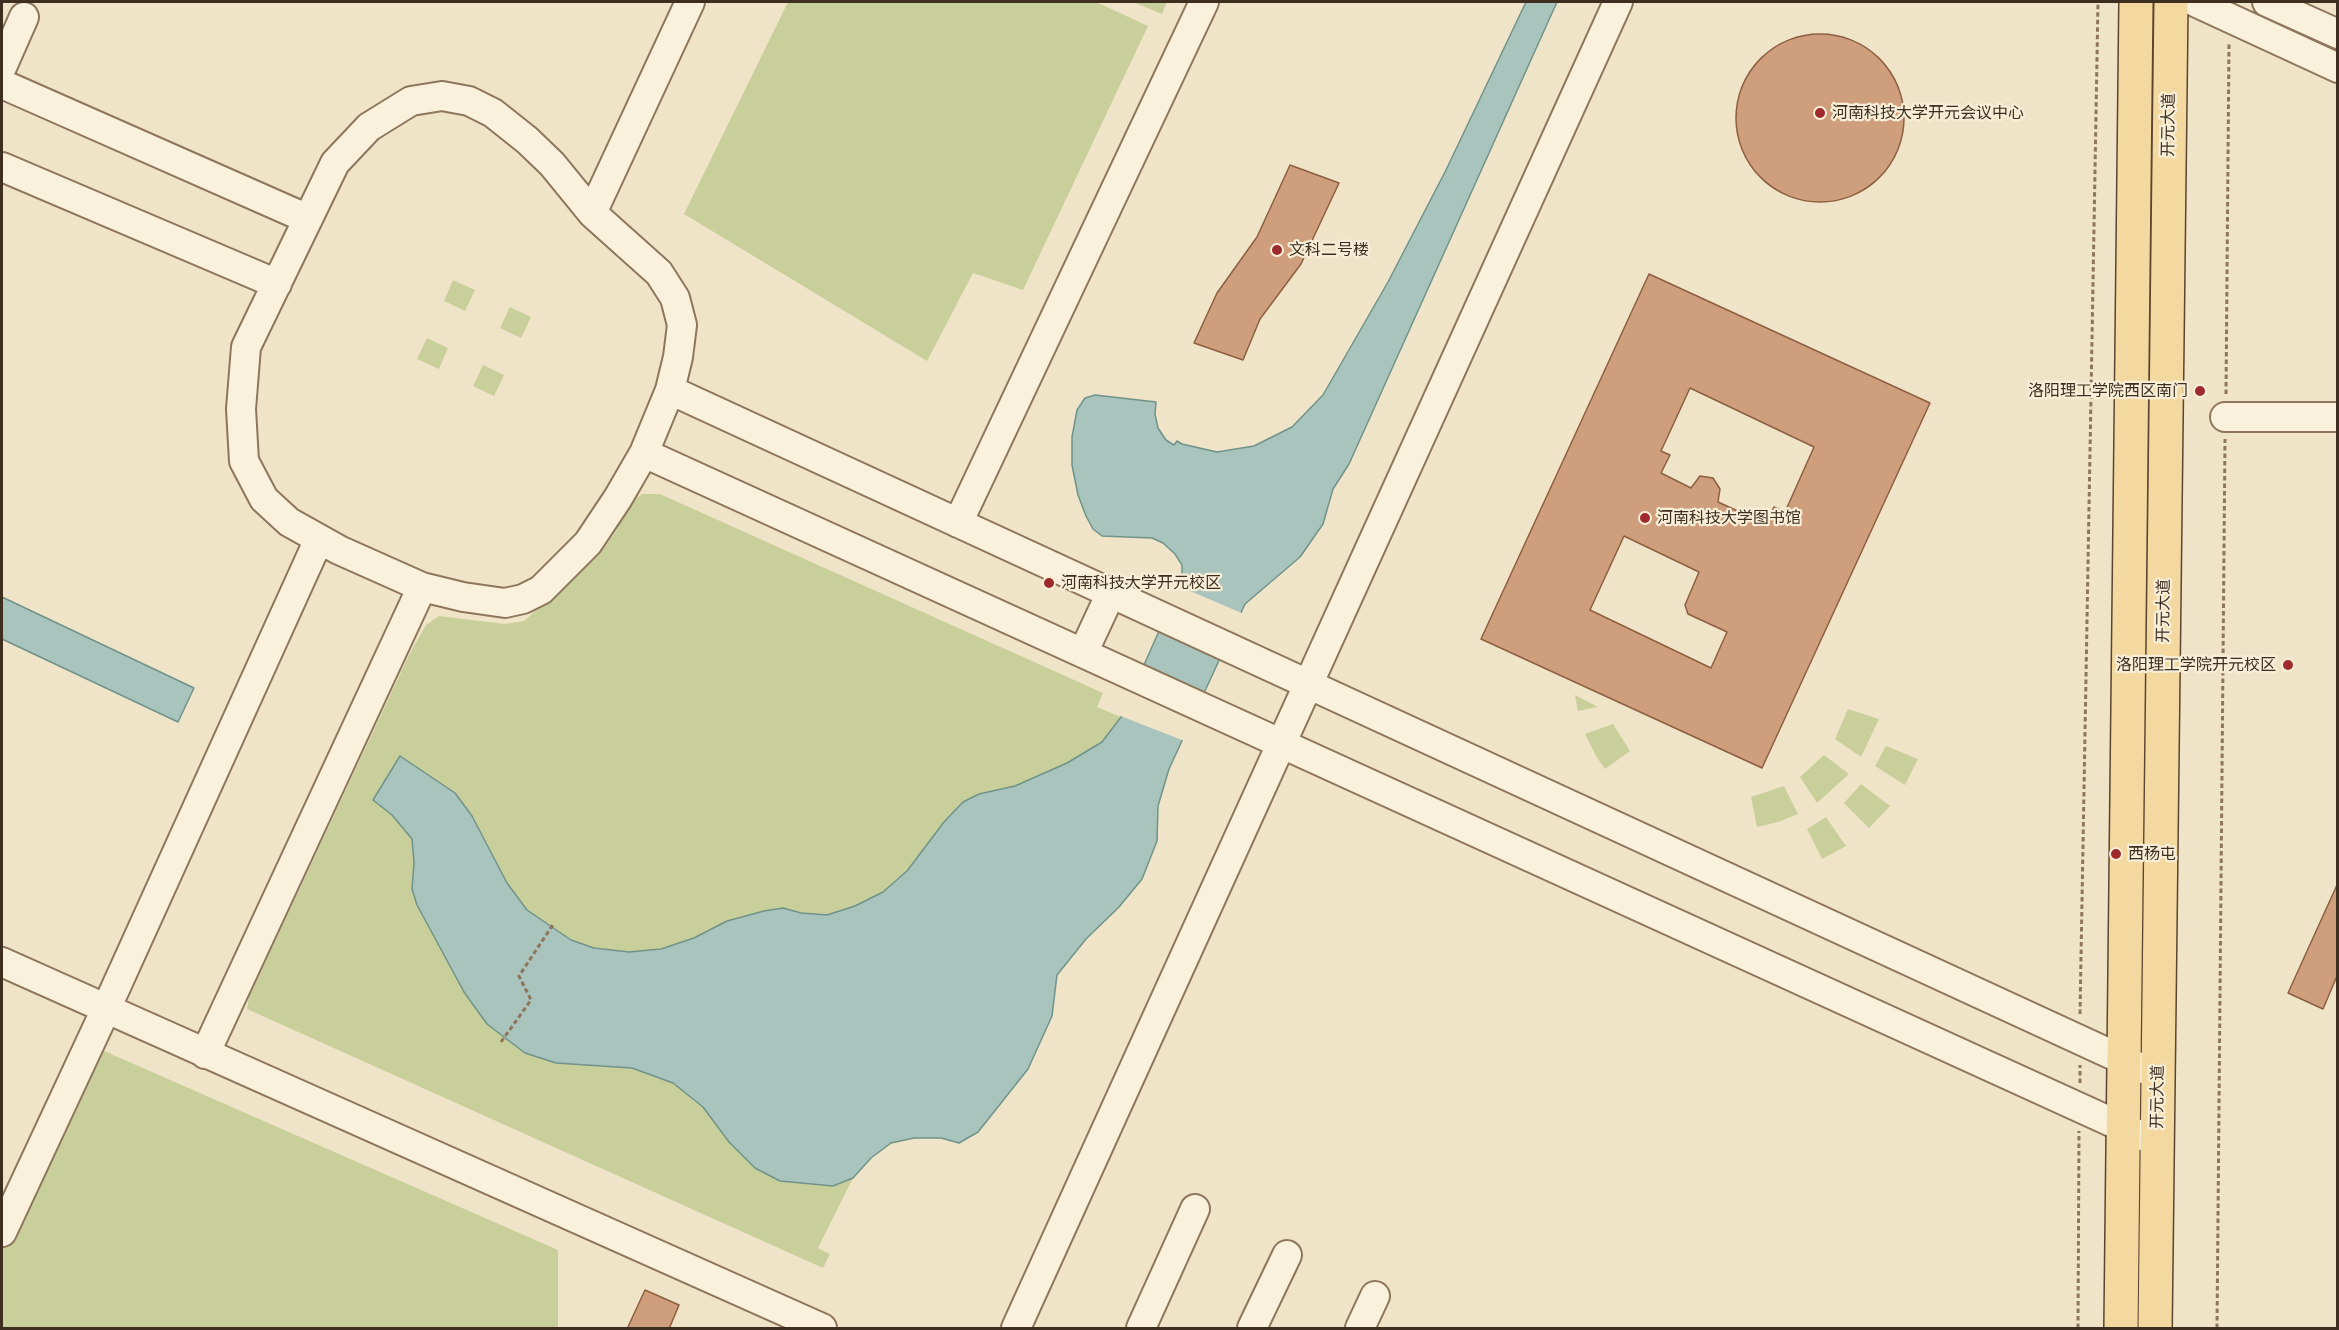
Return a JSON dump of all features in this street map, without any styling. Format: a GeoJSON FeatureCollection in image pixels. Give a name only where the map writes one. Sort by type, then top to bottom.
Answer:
{"type":"FeatureCollection","features":[{"type":"Feature","properties":{"kind":"main road","name":"开元大道"},"geometry":{"type":"LineString","coordinates":[[2121,1329],[2136,2]]}},
{"type":"Feature","properties":{"kind":"main road","name":"开元大道"},"geometry":{"type":"LineString","coordinates":[[2155,1329],[2170,2]]}},
{"type":"Feature","properties":{"kind":"lane"},"geometry":{"type":"LineString","coordinates":[[592,213],[690,2]]}},
{"type":"Feature","properties":{"kind":"lane"},"geometry":{"type":"LineString","coordinates":[[958,523],[1204,2]]}},
{"type":"Feature","properties":{"kind":"lane"},"geometry":{"type":"LineString","coordinates":[[1016,1329],[1618,2]]}},
{"type":"Feature","properties":{"kind":"lane"},"geometry":{"type":"LineString","coordinates":[[2195,2],[2337,68]]}},
{"type":"Feature","properties":{"kind":"lane"},"geometry":{"type":"LineString","coordinates":[[2267,2],[2337,34]]}},
{"type":"Feature","properties":{"kind":"lane"},"geometry":{"type":"LineString","coordinates":[[2,67],[24,17]]}},
{"type":"Feature","properties":{"kind":"lane"},"geometry":{"type":"LineString","coordinates":[[2,84],[308,219]]}},
{"type":"Feature","properties":{"kind":"lane"},"geometry":{"type":"LineString","coordinates":[[442,96],[470,101],[493,113],[510,126],[552,164],[592,213],[658,273],[675,298],[682,325],[678,357],[670,390],[644,453],[618,498],[588,543],[541,590],[523,599],[504,603],[463,597],[422,587],[289,522],[264,500],[244,461],[240,409],[246,347],[335,163],[369,127],[411,101],[442,96]]}},
{"type":"Feature","properties":{"kind":"lane"},"geometry":{"type":"LineString","coordinates":[[2,167],[277,284]]}},
{"type":"Feature","properties":{"kind":"lane"},"geometry":{"type":"LineString","coordinates":[[670,390],[2158,1076]]}},
{"type":"Feature","properties":{"kind":"lane"},"geometry":{"type":"LineString","coordinates":[[2225,417],[2337,417]]}},
{"type":"Feature","properties":{"kind":"lane"},"geometry":{"type":"LineString","coordinates":[[644,453],[2157,1143]]}},
{"type":"Feature","properties":{"kind":"lane"},"geometry":{"type":"LineString","coordinates":[[2,1232],[106,1009],[319,538]]}},
{"type":"Feature","properties":{"kind":"lane"},"geometry":{"type":"LineString","coordinates":[[205,1054],[422,587]]}},
{"type":"Feature","properties":{"kind":"lane"},"geometry":{"type":"LineString","coordinates":[[1083,653],[1111,593]]}},
{"type":"Feature","properties":{"kind":"lane"},"geometry":{"type":"LineString","coordinates":[[2,962],[822,1329]]}},
{"type":"Feature","properties":{"kind":"lane"},"geometry":{"type":"LineString","coordinates":[[1141,1329],[1195,1209]]}},
{"type":"Feature","properties":{"kind":"lane"},"geometry":{"type":"LineString","coordinates":[[1252,1329],[1287,1255]]}},
{"type":"Feature","properties":{"kind":"lane"},"geometry":{"type":"LineString","coordinates":[[1360,1329],[1375,1296]]}},
{"type":"Feature","properties":{"kind":"path"},"geometry":{"type":"LineString","coordinates":[[2078,1329],[2080,1039],[2098,2]]}},
{"type":"Feature","properties":{"kind":"path"},"geometry":{"type":"LineString","coordinates":[[2217,1329],[2229,17]]}},
{"type":"Feature","properties":{"kind":"path"},"geometry":{"type":"LineString","coordinates":[[501,1042],[531,1000],[519,976],[555,923]]}},
{"type":"Feature","properties":{"kind":"green space"},"geometry":{"type":"Polygon","coordinates":[[[788,2],[1096,2],[1148,26],[1023,290],[973,273],[927,361],[684,214],[788,2]]]}},
{"type":"Feature","properties":{"kind":"green space"},"geometry":{"type":"Polygon","coordinates":[[[1133,2],[1167,2],[1162,14],[1133,2]]]}},
{"type":"Feature","properties":{"kind":"green space"},"geometry":{"type":"Polygon","coordinates":[[[453,280],[475,290],[465,311],[444,301],[453,280]]]}},
{"type":"Feature","properties":{"kind":"green space"},"geometry":{"type":"Polygon","coordinates":[[[510,307],[531,317],[521,338],[500,328],[510,307]]]}},
{"type":"Feature","properties":{"kind":"green space"},"geometry":{"type":"Polygon","coordinates":[[[427,338],[448,348],[439,369],[417,359],[427,338]]]}},
{"type":"Feature","properties":{"kind":"green space"},"geometry":{"type":"Polygon","coordinates":[[[483,365],[504,375],[494,396],[473,386],[483,365]]]}},
{"type":"Feature","properties":{"kind":"green space"},"geometry":{"type":"Polygon","coordinates":[[[642,494],[660,494],[1103,693],[1097,707],[1121,717],[1102,742],[1067,763],[1015,786],[979,794],[963,802],[944,822],[907,871],[883,892],[856,906],[827,915],[801,913],[783,908],[661,949],[629,952],[594,948],[571,940],[527,910],[507,883],[486,842],[420,770],[401,756],[373,800],[392,815],[412,839],[414,863],[412,889],[417,905],[464,992],[487,1024],[525,1053],[556,1063],[632,1068],[673,1083],[703,1107],[729,1142],[833,1186],[853,1178],[818,1248],[830,1254],[823,1268],[247,1009],[249,997],[410,653],[426,625],[439,616],[505,624],[524,621],[600,554],[616,531],[626,506],[642,494]]]}},
{"type":"Feature","properties":{"kind":"green space"},"geometry":{"type":"Polygon","coordinates":[[[1575,695],[1598,707],[1578,711],[1575,695]]]}},
{"type":"Feature","properties":{"kind":"green space"},"geometry":{"type":"Polygon","coordinates":[[[1848,709],[1879,719],[1861,757],[1835,739],[1848,709]]]}},
{"type":"Feature","properties":{"kind":"green space"},"geometry":{"type":"Polygon","coordinates":[[[1613,724],[1630,751],[1605,769],[1585,734],[1613,724]]]}},
{"type":"Feature","properties":{"kind":"green space"},"geometry":{"type":"Polygon","coordinates":[[[1886,746],[1918,759],[1905,785],[1875,766],[1886,746]]]}},
{"type":"Feature","properties":{"kind":"green space"},"geometry":{"type":"Polygon","coordinates":[[[1824,755],[1849,774],[1817,803],[1800,777],[1824,755]]]}},
{"type":"Feature","properties":{"kind":"green space"},"geometry":{"type":"Polygon","coordinates":[[[1861,784],[1890,806],[1869,828],[1844,803],[1861,784]]]}},
{"type":"Feature","properties":{"kind":"green space"},"geometry":{"type":"Polygon","coordinates":[[[1784,786],[1798,814],[1757,827],[1751,797],[1784,786]]]}},
{"type":"Feature","properties":{"kind":"green space"},"geometry":{"type":"Polygon","coordinates":[[[1826,817],[1846,846],[1822,859],[1807,829],[1826,817]]]}},
{"type":"Feature","properties":{"kind":"green space"},"geometry":{"type":"Polygon","coordinates":[[[95,1047],[558,1250],[558,1328],[2,1328],[2,1245],[95,1047]]]}},
{"type":"Feature","properties":{"kind":"water"},"geometry":{"type":"Polygon","coordinates":[[[1526,2],[1557,2],[1349,464],[1333,489],[1323,524],[1300,557],[1245,604],[1169,769],[1158,806],[1157,841],[1142,879],[1119,907],[1086,939],[1057,975],[1052,1016],[1028,1069],[978,1132],[959,1143],[941,1138],[914,1138],[891,1143],[871,1158],[853,1178],[833,1186],[780,1181],[755,1168],[729,1142],[703,1107],[673,1083],[632,1068],[556,1063],[525,1053],[487,1024],[464,992],[417,905],[412,889],[414,863],[412,839],[392,815],[373,800],[400,756],[455,793],[472,816],[507,883],[527,910],[571,940],[594,948],[629,952],[661,949],[694,938],[727,921],[764,911],[783,908],[801,913],[827,915],[855,906],[883,892],[907,871],[944,822],[963,802],[979,794],[1015,786],[1067,763],[1102,742],[1121,717],[1182,579],[1182,565],[1175,554],[1163,543],[1152,538],[1102,536],[1093,529],[1086,516],[1078,495],[1072,465],[1072,437],[1077,410],[1085,398],[1095,395],[1156,402],[1155,414],[1158,428],[1166,440],[1174,445],[1177,441],[1217,452],[1254,446],[1292,427],[1323,395],[1388,282],[1446,170],[1526,2]]]}},
{"type":"Feature","properties":{"kind":"water"},"geometry":{"type":"Polygon","coordinates":[[[2,597],[194,688],[178,722],[2,639],[2,597]]]}},
{"type":"Feature","properties":{"kind":"pier"},"geometry":{"type":"Polygon","coordinates":[[[1176,585],[1244,614],[1224,660],[1156,630],[1176,585]]]}},
{"type":"Feature","properties":{"kind":"pier"},"geometry":{"type":"Polygon","coordinates":[[[1140,667],[1207,697],[1187,742],[1118,715],[1140,667]]]}},
{"type":"Feature","properties":{"kind":"building","name":"河南科技大学开元会议中心"},"geometry":{"type":"Polygon","coordinates":[[[1820,34],[1852,41],[1867,48],[1879,59],[1890,71],[1897,86],[1904,118],[1897,150],[1890,165],[1879,177],[1867,188],[1852,195],[1820,202],[1788,195],[1773,188],[1761,177],[1750,165],[1743,150],[1736,118],[1743,86],[1750,71],[1761,59],[1773,48],[1788,41],[1820,34]]]}},
{"type":"Feature","properties":{"kind":"building","name":"文科二号楼"},"geometry":{"type":"Polygon","coordinates":[[[1290,165],[1339,183],[1301,264],[1260,319],[1243,360],[1194,343],[1217,293],[1257,237],[1290,165]]]}},
{"type":"Feature","properties":{"kind":"building","name":"河南科技大学图书馆"},"geometry":{"type":"Polygon","coordinates":[[[1649,274],[1930,403],[1762,768],[1481,639],[1649,274]],[[1690,388],[1661,451],[1670,455],[1661,473],[1691,488],[1700,476],[1713,478],[1720,489],[1718,502],[1766,524],[1774,507],[1785,512],[1814,447],[1690,388]],[[1624,536],[1590,610],[1711,668],[1727,632],[1688,614],[1685,605],[1699,572],[1624,536]]]}},
{"type":"Feature","properties":{"kind":"building"},"geometry":{"type":"Polygon","coordinates":[[[2337,885],[2337,976],[2323,1009],[2288,993],[2337,885]]]}},
{"type":"Feature","properties":{"kind":"building"},"geometry":{"type":"Polygon","coordinates":[[[645,1290],[679,1305],[669,1329],[627,1329],[645,1290]]]}},
{"type":"Feature","properties":{"kind":"place","name":"河南科技大学开元会议中心"},"geometry":{"type":"Point","coordinates":[1820,113]}},
{"type":"Feature","properties":{"kind":"place","name":"文科二号楼"},"geometry":{"type":"Point","coordinates":[1277,250]}},
{"type":"Feature","properties":{"kind":"place","name":"洛阳理工学院西区南门"},"geometry":{"type":"Point","coordinates":[2200,391]}},
{"type":"Feature","properties":{"kind":"place","name":"河南科技大学图书馆"},"geometry":{"type":"Point","coordinates":[1645,518]}},
{"type":"Feature","properties":{"kind":"place","name":"河南科技大学开元校区"},"geometry":{"type":"Point","coordinates":[1049,583]}},
{"type":"Feature","properties":{"kind":"place","name":"洛阳理工学院开元校区"},"geometry":{"type":"Point","coordinates":[2288,665]}},
{"type":"Feature","properties":{"kind":"place","name":"西杨屯"},"geometry":{"type":"Point","coordinates":[2116,854]}}]}
